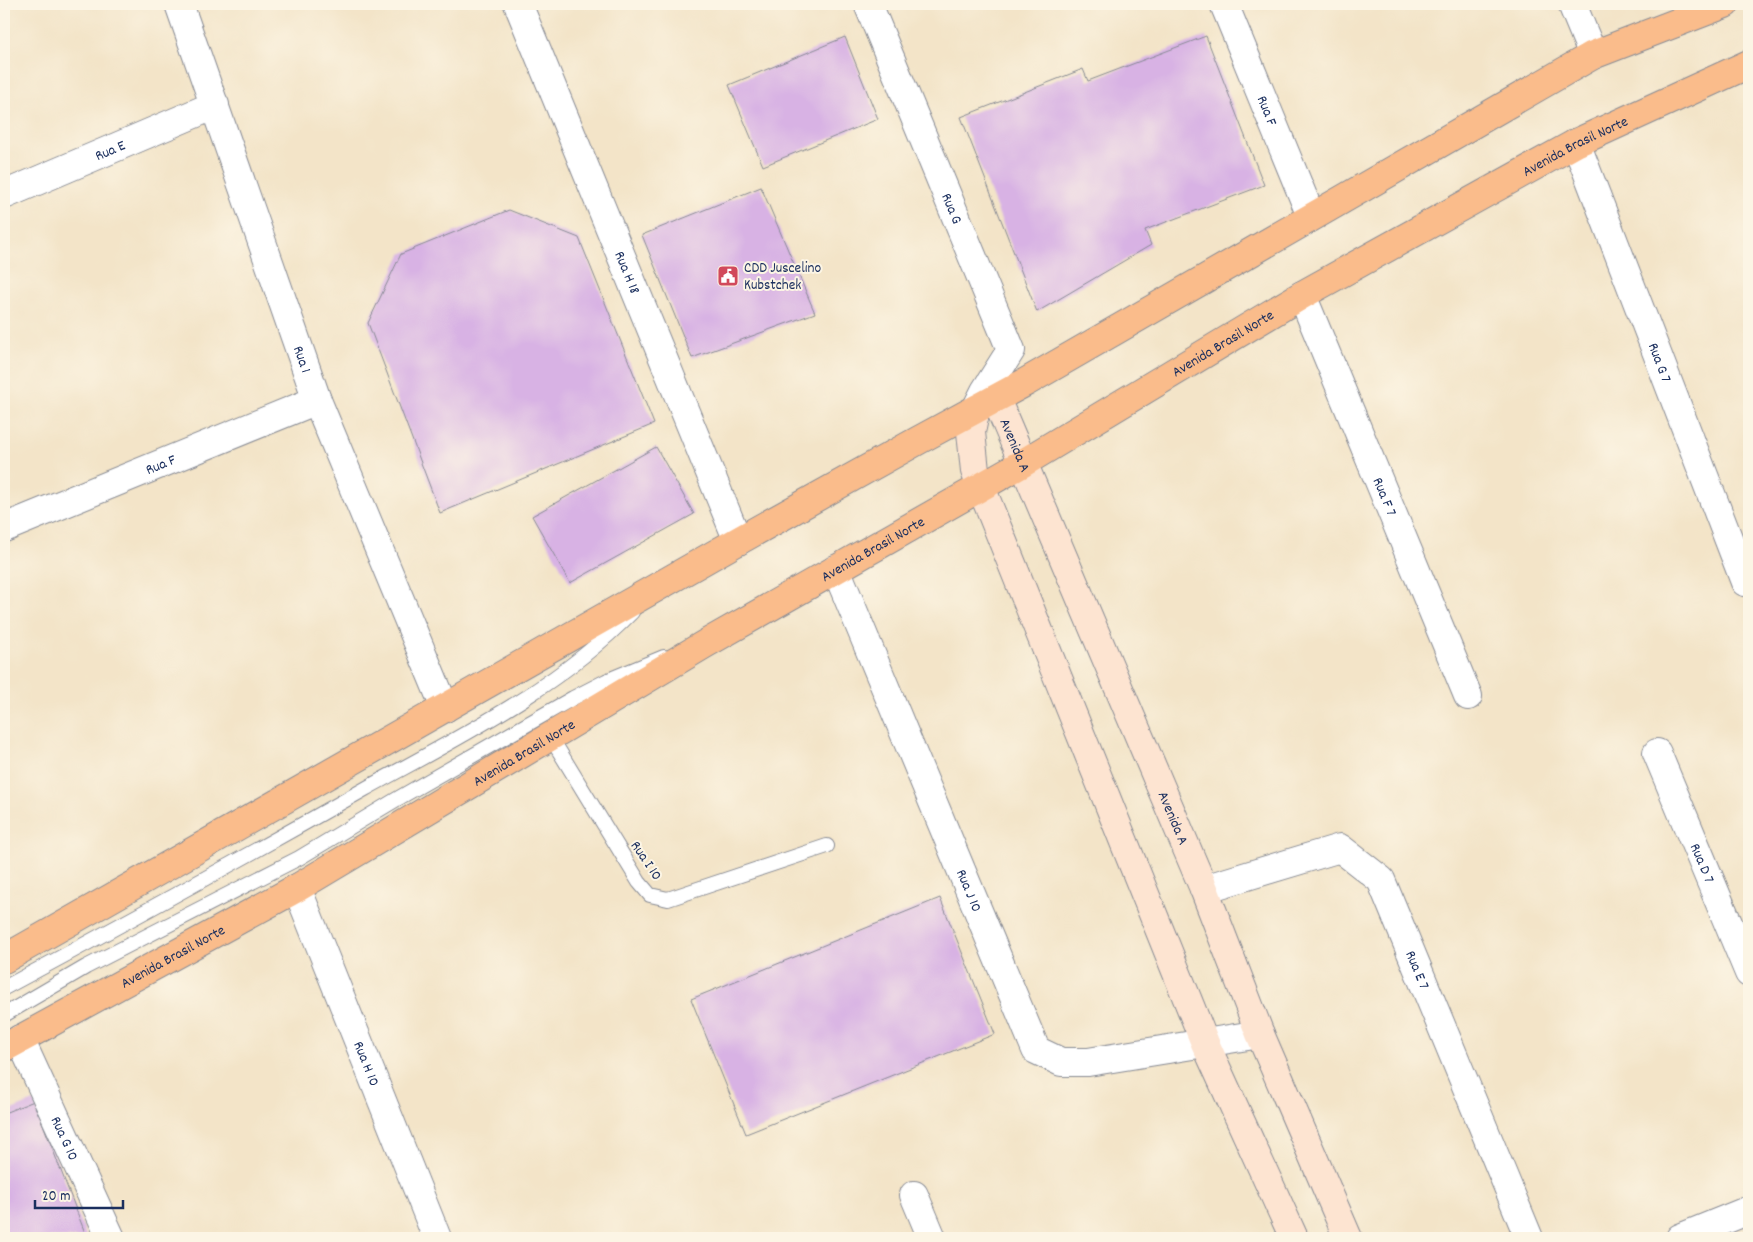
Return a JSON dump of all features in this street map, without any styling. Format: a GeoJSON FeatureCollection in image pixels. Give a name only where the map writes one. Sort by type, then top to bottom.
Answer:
{"type":"FeatureCollection","features":[{"type":"Feature","properties":{"kind":"main road"},"geometry":{"type":"LineString","coordinates":[[4,959],[653,590],[986,404],[1593,55],[1725,4]]}},
{"type":"Feature","properties":{"kind":"main road","name":"Avenida Brasil Norte"},"geometry":{"type":"LineString","coordinates":[[12,1043],[297,888],[705,644],[1023,463],[1302,295],[1576,144],[1749,64]]}},
{"type":"Feature","properties":{"kind":"street","name":"Rua 1"},"geometry":{"type":"LineString","coordinates":[[179,4],[317,400],[445,708]]}},
{"type":"Feature","properties":{"kind":"street","name":"Rua H 18"},"geometry":{"type":"LineString","coordinates":[[518,4],[738,542]]}},
{"type":"Feature","properties":{"kind":"street","name":"Rua G"},"geometry":{"type":"LineString","coordinates":[[868,4],[1012,350],[985,391],[986,404]]}},
{"type":"Feature","properties":{"kind":"street","name":"Rua F"},"geometry":{"type":"LineString","coordinates":[[1224,4],[1311,216]]}},
{"type":"Feature","properties":{"kind":"street"},"geometry":{"type":"LineString","coordinates":[[1572,4],[1593,55]]}},
{"type":"Feature","properties":{"kind":"street","name":"Rua E"},"geometry":{"type":"LineString","coordinates":[[4,195],[215,104]]}},
{"type":"Feature","properties":{"kind":"street","name":"Rua G 7"},"geometry":{"type":"LineString","coordinates":[[1576,144],[1744,582]]}},
{"type":"Feature","properties":{"kind":"street","name":"Rua F 7"},"geometry":{"type":"LineString","coordinates":[[1302,295],[1468,696]]}},
{"type":"Feature","properties":{"kind":"street","name":"Rua F"},"geometry":{"type":"LineString","coordinates":[[4,528],[317,400]]}},
{"type":"Feature","properties":{"kind":"street","name":"Avenida A"},"geometry":{"type":"LineString","coordinates":[[986,404],[1023,463],[1204,889],[1260,1034],[1348,1238]]}},
{"type":"Feature","properties":{"kind":"street"},"geometry":{"type":"LineString","coordinates":[[986,404],[971,432],[975,471],[1205,1043],[1294,1238]]}},
{"type":"Feature","properties":{"kind":"street","name":"Rua J 10"},"geometry":{"type":"LineString","coordinates":[[836,569],[1036,1050],[1061,1062],[1088,1062],[1260,1034]]}},
{"type":"Feature","properties":{"kind":"street","name":"Rua D 7"},"geometry":{"type":"LineString","coordinates":[[1657,753],[1749,973]]}},
{"type":"Feature","properties":{"kind":"street","name":"Rua E 7"},"geometry":{"type":"LineString","coordinates":[[1204,889],[1340,848],[1381,880],[1529,1238]]}},
{"type":"Feature","properties":{"kind":"street","name":"Rua H 10"},"geometry":{"type":"LineString","coordinates":[[297,888],[437,1238]]}},
{"type":"Feature","properties":{"kind":"street","name":"Rua G 10"},"geometry":{"type":"LineString","coordinates":[[12,1043],[111,1238]]}},
{"type":"Feature","properties":{"kind":"street"},"geometry":{"type":"LineString","coordinates":[[914,1195],[932,1238]]}},
{"type":"Feature","properties":{"kind":"street"},"geometry":{"type":"LineString","coordinates":[[1680,1238],[1749,1210]]}},
{"type":"Feature","properties":{"kind":"lane"},"geometry":{"type":"LineString","coordinates":[[4,988],[188,889],[518,704],[550,682],[601,642],[653,590]]}},
{"type":"Feature","properties":{"kind":"lane"},"geometry":{"type":"LineString","coordinates":[[4,1015],[86,967],[299,858],[606,681],[640,666],[705,644]]}},
{"type":"Feature","properties":{"kind":"lane","name":"Rua I 10"},"geometry":{"type":"LineString","coordinates":[[550,736],[639,882],[650,895],[668,899],[828,846]]}},
{"type":"Feature","properties":{"kind":"building"},"geometry":{"type":"Polygon","coordinates":[[[1206,36],[1264,185],[1145,230],[1151,245],[1037,312],[961,117],[1083,69],[1088,81],[1206,36]]]}},
{"type":"Feature","properties":{"kind":"building"},"geometry":{"type":"Polygon","coordinates":[[[845,37],[878,119],[763,166],[729,85],[845,37]]]}},
{"type":"Feature","properties":{"kind":"building"},"geometry":{"type":"Polygon","coordinates":[[[761,187],[815,313],[692,358],[642,235],[761,187]]]}},
{"type":"Feature","properties":{"kind":"building"},"geometry":{"type":"Polygon","coordinates":[[[509,210],[579,238],[654,424],[440,513],[368,323],[401,254],[509,210]]]}},
{"type":"Feature","properties":{"kind":"building"},"geometry":{"type":"Polygon","coordinates":[[[656,447],[694,514],[570,583],[532,516],[656,447]]]}},
{"type":"Feature","properties":{"kind":"building"},"geometry":{"type":"Polygon","coordinates":[[[940,898],[995,1034],[746,1134],[691,999],[940,898]]]}},
{"type":"Feature","properties":{"kind":"building"},"geometry":{"type":"Polygon","coordinates":[[[34,1101],[87,1238],[4,1238],[4,1113],[34,1101]]]}},
{"type":"Feature","properties":{"kind":"place","name":"CDD Juscelino Kubstchek"},"geometry":{"type":"Point","coordinates":[728,276]}}]}
